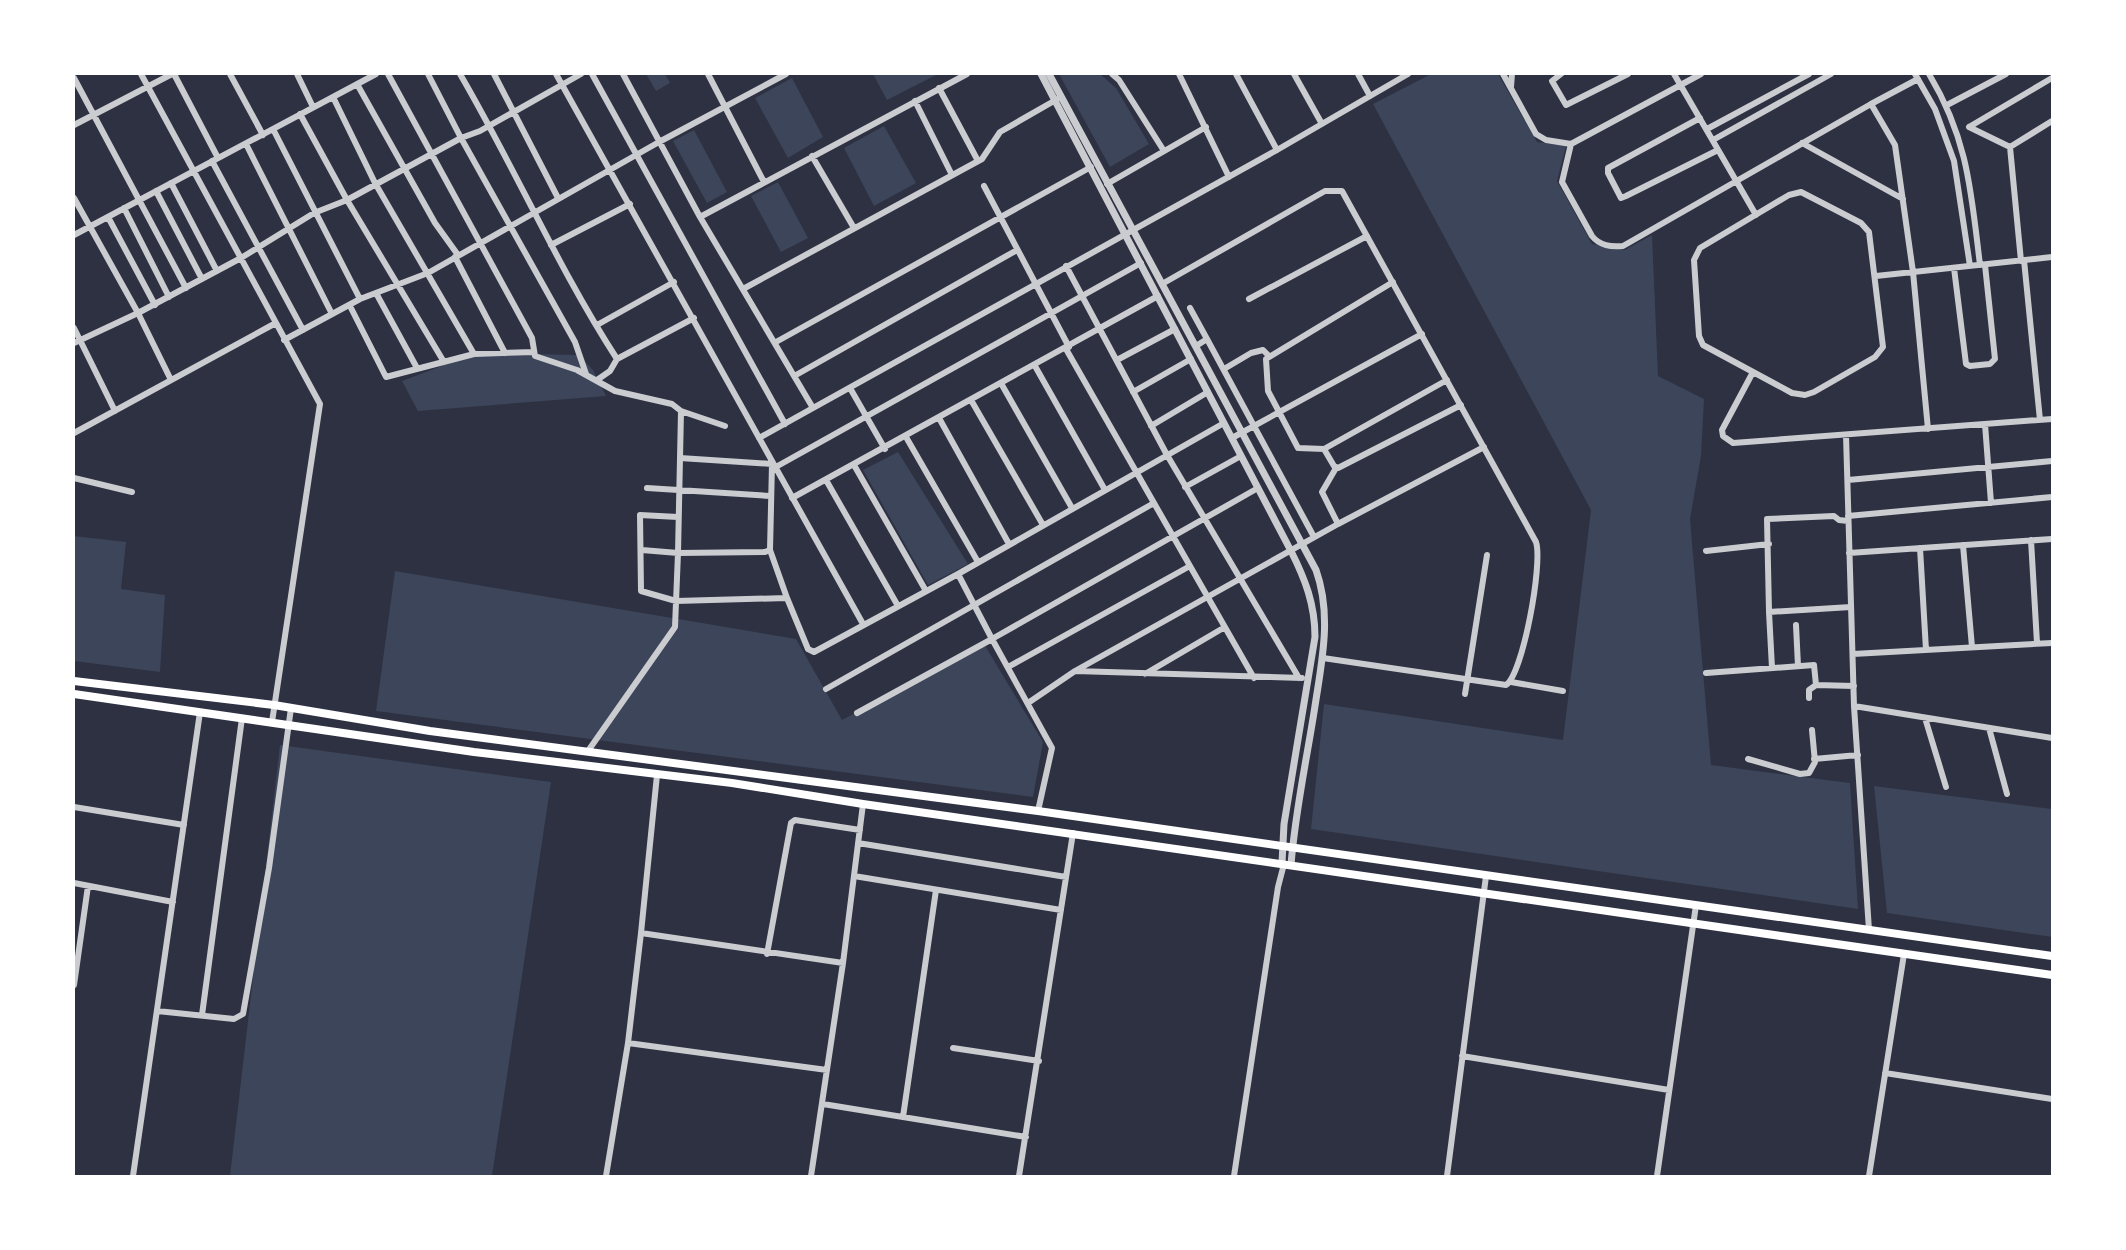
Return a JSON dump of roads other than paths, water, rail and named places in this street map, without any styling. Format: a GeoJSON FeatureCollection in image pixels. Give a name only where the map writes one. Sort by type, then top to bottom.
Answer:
{"type":"FeatureCollection","features":[{"type":"Feature","properties":{"kind":"main road"},"geometry":{"type":"LineString","coordinates":[[74,681],[274,705],[430,731],[1038,811],[2052,956]]}},
{"type":"Feature","properties":{"kind":"main road"},"geometry":{"type":"LineString","coordinates":[[74,694],[657,775],[732,783],[863,804],[2052,975]]}},
{"type":"Feature","properties":{"kind":"street"},"geometry":{"type":"LineString","coordinates":[[141,74],[241,258],[274,324],[320,404],[272,722]]}},
{"type":"Feature","properties":{"kind":"street"},"geometry":{"type":"LineString","coordinates":[[74,125],[173,74],[303,330]]}},
{"type":"Feature","properties":{"kind":"street"},"geometry":{"type":"LineString","coordinates":[[230,74],[262,135]]}},
{"type":"Feature","properties":{"kind":"street"},"geometry":{"type":"LineString","coordinates":[[297,74],[313,107]]}},
{"type":"Feature","properties":{"kind":"street"},"geometry":{"type":"LineString","coordinates":[[74,235],[333,98],[357,84],[365,76],[376,74]]}},
{"type":"Feature","properties":{"kind":"street"},"geometry":{"type":"LineString","coordinates":[[388,74],[434,153],[532,338],[534,352],[539,359],[586,374],[615,391],[672,404],[681,411],[725,426]]}},
{"type":"Feature","properties":{"kind":"street"},"geometry":{"type":"LineString","coordinates":[[428,74],[461,138],[575,342],[586,374]]}},
{"type":"Feature","properties":{"kind":"street"},"geometry":{"type":"LineString","coordinates":[[460,74],[490,125],[551,245],[617,359]]}},
{"type":"Feature","properties":{"kind":"street"},"geometry":{"type":"LineString","coordinates":[[494,74],[558,198]]}},
{"type":"Feature","properties":{"kind":"street"},"geometry":{"type":"LineString","coordinates":[[556,74],[863,624]]}},
{"type":"Feature","properties":{"kind":"street"},"geometry":{"type":"LineString","coordinates":[[76,341],[138,314],[241,258],[314,213],[347,200],[581,74]]}},
{"type":"Feature","properties":{"kind":"street"},"geometry":{"type":"LineString","coordinates":[[592,74],[785,424]]}},
{"type":"Feature","properties":{"kind":"street"},"geometry":{"type":"LineString","coordinates":[[623,74],[700,217],[796,375],[813,408]]}},
{"type":"Feature","properties":{"kind":"street"},"geometry":{"type":"LineString","coordinates":[[708,74],[764,182]]}},
{"type":"Feature","properties":{"kind":"street"},"geometry":{"type":"LineString","coordinates":[[284,340],[360,299],[428,273],[558,198],[786,74]]}},
{"type":"Feature","properties":{"kind":"street"},"geometry":{"type":"LineString","coordinates":[[700,217],[939,88],[953,77],[967,74]]}},
{"type":"Feature","properties":{"kind":"street"},"geometry":{"type":"LineString","coordinates":[[1041,74],[1107,184],[1243,432],[1316,570],[1324,597],[1323,658],[1278,887],[1234,1176]]}},
{"type":"Feature","properties":{"kind":"street"},"geometry":{"type":"LineString","coordinates":[[1049,74],[1058,99],[1124,233],[1303,576],[1315,616],[1315,637],[1287,848]]}},
{"type":"Feature","properties":{"kind":"street"},"geometry":{"type":"LineString","coordinates":[[1112,74],[1119,80],[1164,151]]}},
{"type":"Feature","properties":{"kind":"street"},"geometry":{"type":"LineString","coordinates":[[1179,74],[1229,177]]}},
{"type":"Feature","properties":{"kind":"street"},"geometry":{"type":"LineString","coordinates":[[1236,74],[1276,150]]}},
{"type":"Feature","properties":{"kind":"street"},"geometry":{"type":"LineString","coordinates":[[1294,74],[1322,124]]}},
{"type":"Feature","properties":{"kind":"street"},"geometry":{"type":"LineString","coordinates":[[1358,74],[1370,96]]}},
{"type":"Feature","properties":{"kind":"street"},"geometry":{"type":"LineString","coordinates":[[759,438],[1124,233],[1229,177],[1408,74]]}},
{"type":"Feature","properties":{"kind":"street"},"geometry":{"type":"LineString","coordinates":[[1503,74],[1536,134],[1546,140],[1571,144],[1701,74]]}},
{"type":"Feature","properties":{"kind":"street"},"geometry":{"type":"LineString","coordinates":[[1511,87],[1512,74]]}},
{"type":"Feature","properties":{"kind":"street"},"geometry":{"type":"LineString","coordinates":[[1561,74],[1552,81],[1566,105],[1628,74]]}},
{"type":"Feature","properties":{"kind":"street"},"geometry":{"type":"LineString","coordinates":[[1674,74],[1756,215]]}},
{"type":"Feature","properties":{"kind":"street"},"geometry":{"type":"LineString","coordinates":[[1707,129],[1809,74]]}},
{"type":"Feature","properties":{"kind":"street"},"geometry":{"type":"LineString","coordinates":[[1713,140],[1830,74]]}},
{"type":"Feature","properties":{"kind":"street"},"geometry":{"type":"LineString","coordinates":[[1929,74],[1947,105],[1968,166],[1995,359],[1989,364],[1970,366],[1966,364],[1954,268]]}},
{"type":"Feature","properties":{"kind":"street"},"geometry":{"type":"LineString","coordinates":[[1947,105],[2006,74]]}},
{"type":"Feature","properties":{"kind":"street"},"geometry":{"type":"LineString","coordinates":[[1571,144],[1562,182],[1597,241],[1611,247],[1623,246],[1916,76],[1935,109],[1954,161],[1970,266]]}},
{"type":"Feature","properties":{"kind":"street"},"geometry":{"type":"LineString","coordinates":[[74,78],[186,288]]}},
{"type":"Feature","properties":{"kind":"street"},"geometry":{"type":"LineString","coordinates":[[2010,147],[1969,127],[2052,78]]}},
{"type":"Feature","properties":{"kind":"street"},"geometry":{"type":"LineString","coordinates":[[357,84],[404,169],[457,256],[505,353]]}},
{"type":"Feature","properties":{"kind":"street"},"geometry":{"type":"LineString","coordinates":[[939,88],[978,161]]}},
{"type":"Feature","properties":{"kind":"street"},"geometry":{"type":"LineString","coordinates":[[333,98],[375,183],[474,354]]}},
{"type":"Feature","properties":{"kind":"street"},"geometry":{"type":"LineString","coordinates":[[743,289],[978,161],[986,156],[1000,132],[1058,99]]}},
{"type":"Feature","properties":{"kind":"street"},"geometry":{"type":"LineString","coordinates":[[915,101],[952,175]]}},
{"type":"Feature","properties":{"kind":"street"},"geometry":{"type":"LineString","coordinates":[[1871,104],[1895,145],[1913,272],[1928,429]]}},
{"type":"Feature","properties":{"kind":"street"},"geometry":{"type":"LineString","coordinates":[[300,114],[347,200],[399,283],[444,362]]}},
{"type":"Feature","properties":{"kind":"street"},"geometry":{"type":"LineString","coordinates":[[1700,118],[1608,168],[1618,194],[1621,198],[1626,196],[1718,150]]}},
{"type":"Feature","properties":{"kind":"street"},"geometry":{"type":"LineString","coordinates":[[2010,147],[2052,121]]}},
{"type":"Feature","properties":{"kind":"street"},"geometry":{"type":"LineString","coordinates":[[1107,184],[1206,128]]}},
{"type":"Feature","properties":{"kind":"street"},"geometry":{"type":"LineString","coordinates":[[273,129],[360,299]]}},
{"type":"Feature","properties":{"kind":"street"},"geometry":{"type":"LineString","coordinates":[[246,144],[287,230],[332,314]]}},
{"type":"Feature","properties":{"kind":"street"},"geometry":{"type":"LineString","coordinates":[[1802,144],[1903,199]]}},
{"type":"Feature","properties":{"kind":"street"},"geometry":{"type":"LineString","coordinates":[[2010,147],[2040,420]]}},
{"type":"Feature","properties":{"kind":"street"},"geometry":{"type":"LineString","coordinates":[[812,156],[854,228]]}},
{"type":"Feature","properties":{"kind":"street"},"geometry":{"type":"LineString","coordinates":[[776,342],[1000,219],[1091,166]]}},
{"type":"Feature","properties":{"kind":"street"},"geometry":{"type":"LineString","coordinates":[[171,183],[217,271]]}},
{"type":"Feature","properties":{"kind":"street"},"geometry":{"type":"LineString","coordinates":[[984,186],[1067,348],[1254,678]]}},
{"type":"Feature","properties":{"kind":"street"},"geometry":{"type":"LineString","coordinates":[[1162,284],[1332,189],[1342,191],[1538,547],[1530,612],[1515,678],[1511,682],[1501,685],[1323,658]]}},
{"type":"Feature","properties":{"kind":"street"},"geometry":{"type":"LineString","coordinates":[[156,191],[202,279]]}},
{"type":"Feature","properties":{"kind":"street"},"geometry":{"type":"LineString","coordinates":[[1794,193],[1809,195],[1865,226],[1871,238],[1876,276],[1883,347],[1879,354],[1805,395],[1792,393],[1707,348],[1700,341],[1694,260],[1700,248],[1794,193]]}},
{"type":"Feature","properties":{"kind":"street"},"geometry":{"type":"LineString","coordinates":[[74,198],[138,314],[171,380]]}},
{"type":"Feature","properties":{"kind":"street"},"geometry":{"type":"LineString","coordinates":[[551,245],[630,204]]}},
{"type":"Feature","properties":{"kind":"street"},"geometry":{"type":"LineString","coordinates":[[124,208],[169,297]]}},
{"type":"Feature","properties":{"kind":"street"},"geometry":{"type":"LineString","coordinates":[[108,217],[154,304]]}},
{"type":"Feature","properties":{"kind":"street"},"geometry":{"type":"LineString","coordinates":[[1249,299],[1367,236]]}},
{"type":"Feature","properties":{"kind":"street"},"geometry":{"type":"LineString","coordinates":[[796,375],[1017,250]]}},
{"type":"Feature","properties":{"kind":"street"},"geometry":{"type":"LineString","coordinates":[[1876,276],[2052,257]]}},
{"type":"Feature","properties":{"kind":"street"},"geometry":{"type":"LineString","coordinates":[[680,458],[773,466],[1141,263]]}},
{"type":"Feature","properties":{"kind":"street"},"geometry":{"type":"LineString","coordinates":[[1066,266],[1185,488],[1299,678]]}},
{"type":"Feature","properties":{"kind":"street"},"geometry":{"type":"LineString","coordinates":[[597,325],[674,282]]}},
{"type":"Feature","properties":{"kind":"street"},"geometry":{"type":"LineString","coordinates":[[1393,282],[1268,355],[1266,359],[1267,385],[1278,413],[1298,448],[1324,449],[1447,380]]}},
{"type":"Feature","properties":{"kind":"street"},"geometry":{"type":"LineString","coordinates":[[376,292],[417,368]]}},
{"type":"Feature","properties":{"kind":"street"},"geometry":{"type":"LineString","coordinates":[[792,498],[1035,366],[1158,296]]}},
{"type":"Feature","properties":{"kind":"street"},"geometry":{"type":"LineString","coordinates":[[350,306],[386,377],[474,354],[534,352]]}},
{"type":"Feature","properties":{"kind":"street"},"geometry":{"type":"LineString","coordinates":[[1190,308],[1314,537]]}},
{"type":"Feature","properties":{"kind":"street"},"geometry":{"type":"LineString","coordinates":[[597,380],[610,371],[617,359],[694,318]]}},
{"type":"Feature","properties":{"kind":"street"},"geometry":{"type":"LineString","coordinates":[[74,433],[274,324]]}},
{"type":"Feature","properties":{"kind":"street"},"geometry":{"type":"LineString","coordinates":[[74,328],[76,341],[115,411]]}},
{"type":"Feature","properties":{"kind":"street"},"geometry":{"type":"LineString","coordinates":[[1117,360],[1175,329]]}},
{"type":"Feature","properties":{"kind":"street"},"geometry":{"type":"LineString","coordinates":[[1232,438],[1422,334]]}},
{"type":"Feature","properties":{"kind":"street"},"geometry":{"type":"LineString","coordinates":[[1196,346],[1207,339]]}},
{"type":"Feature","properties":{"kind":"street"},"geometry":{"type":"LineString","coordinates":[[1224,369],[1256,350],[1263,350],[1268,355]]}},
{"type":"Feature","properties":{"kind":"street"},"geometry":{"type":"LineString","coordinates":[[1133,392],[1191,359]]}},
{"type":"Feature","properties":{"kind":"street"},"geometry":{"type":"LineString","coordinates":[[1035,366],[1105,490]]}},
{"type":"Feature","properties":{"kind":"street"},"geometry":{"type":"LineString","coordinates":[[1753,372],[1722,430],[1727,441],[1733,443],[2052,419]]}},
{"type":"Feature","properties":{"kind":"street"},"geometry":{"type":"LineString","coordinates":[[1002,384],[1072,508]]}},
{"type":"Feature","properties":{"kind":"street"},"geometry":{"type":"LineString","coordinates":[[850,388],[885,448]]}},
{"type":"Feature","properties":{"kind":"street"},"geometry":{"type":"LineString","coordinates":[[1151,426],[1208,392]]}},
{"type":"Feature","properties":{"kind":"street"},"geometry":{"type":"LineString","coordinates":[[971,400],[1042,525]]}},
{"type":"Feature","properties":{"kind":"street"},"geometry":{"type":"LineString","coordinates":[[1338,524],[1322,492],[1336,468],[1461,405]]}},
{"type":"Feature","properties":{"kind":"street"},"geometry":{"type":"LineString","coordinates":[[588,751],[675,627],[681,411]]}},
{"type":"Feature","properties":{"kind":"street"},"geometry":{"type":"LineString","coordinates":[[939,418],[1009,544]]}},
{"type":"Feature","properties":{"kind":"street"},"geometry":{"type":"LineString","coordinates":[[773,466],[770,496],[770,550],[808,650],[814,652],[958,574],[1224,423]]}},
{"type":"Feature","properties":{"kind":"street"},"geometry":{"type":"LineString","coordinates":[[1986,424],[1991,503]]}},
{"type":"Feature","properties":{"kind":"street"},"geometry":{"type":"LineString","coordinates":[[1846,435],[1854,706],[1869,930]]}},
{"type":"Feature","properties":{"kind":"street"},"geometry":{"type":"LineString","coordinates":[[906,437],[978,562]]}},
{"type":"Feature","properties":{"kind":"street"},"geometry":{"type":"LineString","coordinates":[[1028,703],[1075,671],[1314,537],[1484,447]]}},
{"type":"Feature","properties":{"kind":"street"},"geometry":{"type":"LineString","coordinates":[[1324,449],[1336,468]]}},
{"type":"Feature","properties":{"kind":"street"},"geometry":{"type":"LineString","coordinates":[[1185,488],[1241,456]]}},
{"type":"Feature","properties":{"kind":"street"},"geometry":{"type":"LineString","coordinates":[[1848,480],[2052,461]]}},
{"type":"Feature","properties":{"kind":"street"},"geometry":{"type":"LineString","coordinates":[[854,465],[926,591]]}},
{"type":"Feature","properties":{"kind":"street"},"geometry":{"type":"LineString","coordinates":[[74,478],[132,492]]}},
{"type":"Feature","properties":{"kind":"street"},"geometry":{"type":"LineString","coordinates":[[826,480],[898,606]]}},
{"type":"Feature","properties":{"kind":"street"},"geometry":{"type":"LineString","coordinates":[[647,488],[770,496]]}},
{"type":"Feature","properties":{"kind":"street"},"geometry":{"type":"LineString","coordinates":[[857,713],[1258,488]]}},
{"type":"Feature","properties":{"kind":"street"},"geometry":{"type":"LineString","coordinates":[[1772,668],[1767,519],[1834,516],[1839,520],[2052,497]]}},
{"type":"Feature","properties":{"kind":"street"},"geometry":{"type":"LineString","coordinates":[[826,689],[1154,503]]}},
{"type":"Feature","properties":{"kind":"street"},"geometry":{"type":"LineString","coordinates":[[678,517],[640,515],[641,591],[676,601],[787,598]]}},
{"type":"Feature","properties":{"kind":"street"},"geometry":{"type":"LineString","coordinates":[[1849,553],[2052,539]]}},
{"type":"Feature","properties":{"kind":"street"},"geometry":{"type":"LineString","coordinates":[[2031,540],[2037,644]]}},
{"type":"Feature","properties":{"kind":"street"},"geometry":{"type":"LineString","coordinates":[[1706,551],[1769,544]]}},
{"type":"Feature","properties":{"kind":"street"},"geometry":{"type":"LineString","coordinates":[[1963,545],[1972,647]]}},
{"type":"Feature","properties":{"kind":"street"},"geometry":{"type":"LineString","coordinates":[[1920,548],[1926,650]]}},
{"type":"Feature","properties":{"kind":"street"},"geometry":{"type":"LineString","coordinates":[[642,550],[678,553],[765,552],[770,550]]}},
{"type":"Feature","properties":{"kind":"street"},"geometry":{"type":"LineString","coordinates":[[1465,694],[1487,555]]}},
{"type":"Feature","properties":{"kind":"street"},"geometry":{"type":"LineString","coordinates":[[1008,667],[1190,566]]}},
{"type":"Feature","properties":{"kind":"street"},"geometry":{"type":"LineString","coordinates":[[958,574],[1049,741],[1052,755],[1038,811]]}},
{"type":"Feature","properties":{"kind":"street"},"geometry":{"type":"LineString","coordinates":[[1769,612],[1851,607]]}},
{"type":"Feature","properties":{"kind":"street"},"geometry":{"type":"LineString","coordinates":[[1796,625],[1798,666]]}},
{"type":"Feature","properties":{"kind":"street"},"geometry":{"type":"LineString","coordinates":[[1145,674],[1225,627]]}},
{"type":"Feature","properties":{"kind":"street"},"geometry":{"type":"LineString","coordinates":[[1853,654],[2052,643]]}},
{"type":"Feature","properties":{"kind":"street"},"geometry":{"type":"LineString","coordinates":[[1706,673],[1814,665],[1816,685]]}},
{"type":"Feature","properties":{"kind":"street"},"geometry":{"type":"LineString","coordinates":[[1075,671],[1254,678],[1309,677]]}},
{"type":"Feature","properties":{"kind":"street"},"geometry":{"type":"LineString","coordinates":[[1511,682],[1539,689],[1563,691]]}},
{"type":"Feature","properties":{"kind":"street"},"geometry":{"type":"LineString","coordinates":[[1809,698],[1809,690],[1816,685],[1854,686]]}},
{"type":"Feature","properties":{"kind":"street"},"geometry":{"type":"LineString","coordinates":[[1854,706],[2052,738]]}},
{"type":"Feature","properties":{"kind":"street"},"geometry":{"type":"LineString","coordinates":[[157,1011],[234,1019],[243,1014],[291,708]]}},
{"type":"Feature","properties":{"kind":"street"},"geometry":{"type":"LineString","coordinates":[[133,1176],[200,712]]}},
{"type":"Feature","properties":{"kind":"street"},"geometry":{"type":"LineString","coordinates":[[202,1015],[242,718]]}},
{"type":"Feature","properties":{"kind":"street"},"geometry":{"type":"LineString","coordinates":[[1925,718],[1946,787]]}},
{"type":"Feature","properties":{"kind":"street"},"geometry":{"type":"LineString","coordinates":[[1989,728],[2007,794]]}},
{"type":"Feature","properties":{"kind":"street"},"geometry":{"type":"LineString","coordinates":[[1748,759],[1804,774],[1812,770],[1814,759],[1812,730]]}},
{"type":"Feature","properties":{"kind":"street"},"geometry":{"type":"LineString","coordinates":[[1814,759],[1858,755]]}},
{"type":"Feature","properties":{"kind":"street"},"geometry":{"type":"LineString","coordinates":[[606,1176],[628,1043],[657,775]]}},
{"type":"Feature","properties":{"kind":"street"},"geometry":{"type":"LineString","coordinates":[[811,1176],[843,963],[863,804]]}},
{"type":"Feature","properties":{"kind":"street"},"geometry":{"type":"LineString","coordinates":[[74,807],[184,825]]}},
{"type":"Feature","properties":{"kind":"street"},"geometry":{"type":"LineString","coordinates":[[767,954],[791,823],[795,820],[860,830]]}},
{"type":"Feature","properties":{"kind":"street"},"geometry":{"type":"LineString","coordinates":[[1019,1176],[1039,1061],[1073,833]]}},
{"type":"Feature","properties":{"kind":"street"},"geometry":{"type":"LineString","coordinates":[[858,843],[1066,877]]}},
{"type":"Feature","properties":{"kind":"street"},"geometry":{"type":"LineString","coordinates":[[854,876],[1061,910]]}},
{"type":"Feature","properties":{"kind":"street"},"geometry":{"type":"LineString","coordinates":[[1447,1176],[1486,876]]}},
{"type":"Feature","properties":{"kind":"street"},"geometry":{"type":"LineString","coordinates":[[74,883],[173,902]]}},
{"type":"Feature","properties":{"kind":"street"},"geometry":{"type":"LineString","coordinates":[[74,985],[88,886]]}},
{"type":"Feature","properties":{"kind":"street"},"geometry":{"type":"LineString","coordinates":[[903,1117],[936,890]]}},
{"type":"Feature","properties":{"kind":"street"},"geometry":{"type":"LineString","coordinates":[[1657,1176],[1696,905]]}},
{"type":"Feature","properties":{"kind":"street"},"geometry":{"type":"LineString","coordinates":[[641,933],[767,954],[843,963]]}},
{"type":"Feature","properties":{"kind":"street"},"geometry":{"type":"LineString","coordinates":[[1869,1176],[1904,954]]}},
{"type":"Feature","properties":{"kind":"street"},"geometry":{"type":"LineString","coordinates":[[628,1043],[827,1070]]}},
{"type":"Feature","properties":{"kind":"street"},"geometry":{"type":"LineString","coordinates":[[953,1048],[1039,1061]]}},
{"type":"Feature","properties":{"kind":"street"},"geometry":{"type":"LineString","coordinates":[[1462,1056],[1669,1090]]}},
{"type":"Feature","properties":{"kind":"street"},"geometry":{"type":"LineString","coordinates":[[1885,1073],[2052,1099]]}},
{"type":"Feature","properties":{"kind":"street"},"geometry":{"type":"LineString","coordinates":[[822,1104],[1026,1137]]}}]}
